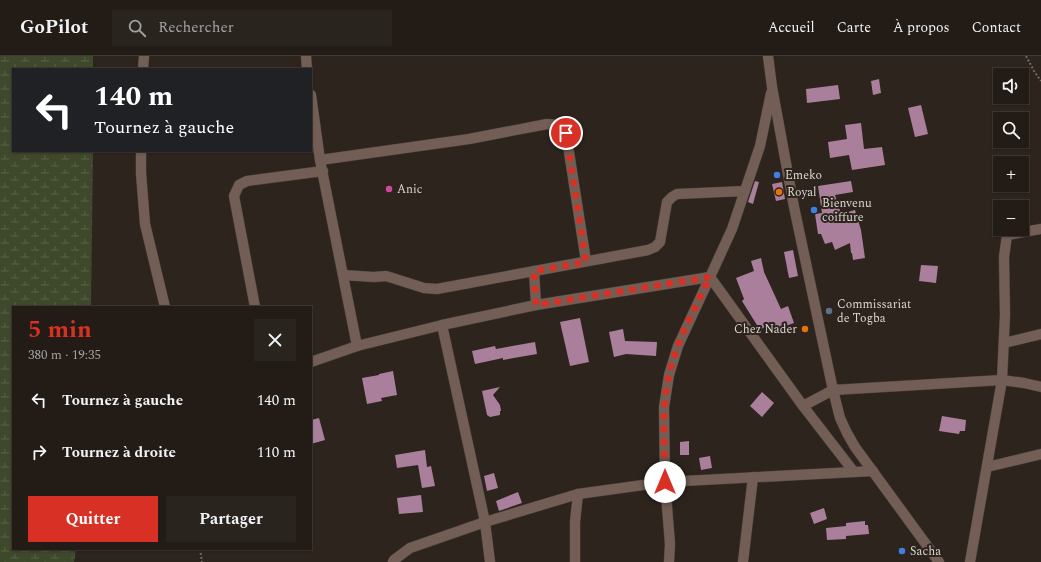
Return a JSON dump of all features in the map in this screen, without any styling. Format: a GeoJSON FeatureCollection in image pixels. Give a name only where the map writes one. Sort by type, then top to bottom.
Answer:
{"type":"FeatureCollection","features":[{"type":"Feature","properties":{"kind":"street"},"geometry":{"type":"LineString","coordinates":[[143,68],[144,56]]}},
{"type":"Feature","properties":{"kind":"street"},"geometry":{"type":"LineString","coordinates":[[306,56],[307,68]]}},
{"type":"Feature","properties":{"kind":"street"},"geometry":{"type":"LineString","coordinates":[[768,56],[772,87],[794,207],[840,418],[855,447],[939,562]]}},
{"type":"Feature","properties":{"kind":"street"},"geometry":{"type":"LineString","coordinates":[[669,562],[670,544],[665,482],[664,407],[669,375],[678,346],[732,229],[760,146],[772,87]]}},
{"type":"Feature","properties":{"kind":"street"},"geometry":{"type":"LineString","coordinates":[[312,101],[320,160],[357,346]]}},
{"type":"Feature","properties":{"kind":"street"},"geometry":{"type":"LineString","coordinates":[[320,160],[469,139],[547,124],[560,125],[566,133],[586,262]]}},
{"type":"Feature","properties":{"kind":"street"},"geometry":{"type":"LineString","coordinates":[[141,152],[145,224],[165,306]]}},
{"type":"Feature","properties":{"kind":"street"},"geometry":{"type":"LineString","coordinates":[[255,306],[234,196],[239,186],[247,181],[323,171]]}},
{"type":"Feature","properties":{"kind":"street"},"geometry":{"type":"LineString","coordinates":[[343,275],[374,277],[386,276],[424,288],[437,289],[648,250],[655,247],[660,242],[668,202],[672,197],[677,194],[745,191]]}},
{"type":"Feature","properties":{"kind":"street"},"geometry":{"type":"LineString","coordinates":[[970,562],[1002,380],[1005,315],[1004,257],[1007,235],[1041,229]]}},
{"type":"Feature","properties":{"kind":"street"},"geometry":{"type":"LineString","coordinates":[[534,271],[536,305]]}},
{"type":"Feature","properties":{"kind":"street"},"geometry":{"type":"LineString","coordinates":[[312,362],[357,346],[442,325],[536,305],[710,277]]}},
{"type":"Feature","properties":{"kind":"street"},"geometry":{"type":"LineString","coordinates":[[710,277],[803,406],[854,472]]}},
{"type":"Feature","properties":{"kind":"street"},"geometry":{"type":"LineString","coordinates":[[442,325],[485,522],[490,562]]}},
{"type":"Feature","properties":{"kind":"street"},"geometry":{"type":"LineString","coordinates":[[1004,344],[1041,334]]}},
{"type":"Feature","properties":{"kind":"street"},"geometry":{"type":"LineString","coordinates":[[803,406],[833,390],[1002,380],[1041,387]]}},
{"type":"Feature","properties":{"kind":"street"},"geometry":{"type":"LineString","coordinates":[[987,466],[1041,454]]}},
{"type":"Feature","properties":{"kind":"street"},"geometry":{"type":"LineString","coordinates":[[393,562],[410,548],[485,522],[578,494],[665,482],[873,471]]}},
{"type":"Feature","properties":{"kind":"street"},"geometry":{"type":"LineString","coordinates":[[743,562],[753,477]]}},
{"type":"Feature","properties":{"kind":"street"},"geometry":{"type":"LineString","coordinates":[[574,562],[575,522],[578,494]]}},
{"type":"Feature","properties":{"kind":"path"},"geometry":{"type":"LineString","coordinates":[[1026,56],[1041,82]]}},
{"type":"Feature","properties":{"kind":"path"},"geometry":{"type":"LineString","coordinates":[[200,550],[202,562]]}},
{"type":"Feature","properties":{"kind":"green space"},"geometry":{"type":"Polygon","coordinates":[[[0,56],[93,56],[93,68],[12,68],[12,152],[93,152],[91,306],[12,306],[12,550],[76,550],[74,562],[0,562],[0,56]]]}},
{"type":"Feature","properties":{"kind":"building"},"geometry":{"type":"Polygon","coordinates":[[[879,79],[881,93],[873,95],[871,81],[879,79]]]}},
{"type":"Feature","properties":{"kind":"building"},"geometry":{"type":"Polygon","coordinates":[[[838,85],[840,99],[807,103],[806,89],[838,85]]]}},
{"type":"Feature","properties":{"kind":"building"},"geometry":{"type":"Polygon","coordinates":[[[921,105],[928,134],[915,137],[908,108],[921,105]]]}},
{"type":"Feature","properties":{"kind":"building"},"geometry":{"type":"Polygon","coordinates":[[[861,123],[864,149],[882,147],[885,165],[852,170],[849,155],[830,158],[828,142],[847,139],[845,125],[861,123]]]}},
{"type":"Feature","properties":{"kind":"building"},"geometry":{"type":"Polygon","coordinates":[[[755,181],[759,182],[753,204],[748,202],[755,181]]]}},
{"type":"Feature","properties":{"kind":"building"},"geometry":{"type":"Polygon","coordinates":[[[851,181],[853,192],[835,195],[841,214],[855,210],[861,230],[865,258],[853,260],[850,243],[835,250],[832,242],[825,244],[821,234],[818,234],[815,214],[822,213],[818,186],[851,181]]]}},
{"type":"Feature","properties":{"kind":"building"},"geometry":{"type":"Polygon","coordinates":[[[782,182],[785,199],[776,201],[772,184],[782,182]]]}},
{"type":"Feature","properties":{"kind":"building"},"geometry":{"type":"Polygon","coordinates":[[[793,250],[798,276],[789,278],[784,252],[793,250]]]}},
{"type":"Feature","properties":{"kind":"building"},"geometry":{"type":"Polygon","coordinates":[[[761,258],[764,272],[781,309],[788,306],[794,323],[772,331],[769,324],[760,330],[742,301],[744,299],[736,278],[754,271],[751,261],[761,258]]]}},
{"type":"Feature","properties":{"kind":"building"},"geometry":{"type":"Polygon","coordinates":[[[921,265],[938,266],[936,283],[919,281],[921,265]]]}},
{"type":"Feature","properties":{"kind":"building"},"geometry":{"type":"Polygon","coordinates":[[[580,318],[589,362],[570,366],[560,322],[580,318]]]}},
{"type":"Feature","properties":{"kind":"building"},"geometry":{"type":"Polygon","coordinates":[[[623,329],[625,341],[657,342],[656,356],[626,354],[614,357],[609,332],[623,329]]]}},
{"type":"Feature","properties":{"kind":"building"},"geometry":{"type":"Polygon","coordinates":[[[535,342],[537,354],[503,360],[503,358],[475,364],[472,351],[495,346],[496,349],[535,342]]]}},
{"type":"Feature","properties":{"kind":"building"},"geometry":{"type":"Polygon","coordinates":[[[393,371],[397,395],[381,398],[382,401],[367,404],[362,378],[393,371]]]}},
{"type":"Feature","properties":{"kind":"building"},"geometry":{"type":"Polygon","coordinates":[[[500,387],[493,395],[500,405],[500,415],[490,417],[487,415],[482,391],[500,387]]]}},
{"type":"Feature","properties":{"kind":"building"},"geometry":{"type":"Polygon","coordinates":[[[762,392],[774,403],[762,417],[750,406],[762,392]]]}},
{"type":"Feature","properties":{"kind":"building"},"geometry":{"type":"Polygon","coordinates":[[[942,416],[966,420],[965,431],[960,431],[959,434],[939,431],[942,416]]]}},
{"type":"Feature","properties":{"kind":"building"},"geometry":{"type":"Polygon","coordinates":[[[319,418],[325,440],[312,444],[312,420],[319,418]]]}},
{"type":"Feature","properties":{"kind":"building"},"geometry":{"type":"Polygon","coordinates":[[[689,441],[689,455],[680,455],[680,442],[689,441]]]}},
{"type":"Feature","properties":{"kind":"building"},"geometry":{"type":"Polygon","coordinates":[[[425,450],[427,467],[431,466],[435,486],[422,488],[418,465],[397,468],[395,455],[425,450]]]}},
{"type":"Feature","properties":{"kind":"building"},"geometry":{"type":"Polygon","coordinates":[[[710,456],[712,468],[701,470],[699,458],[710,456]]]}},
{"type":"Feature","properties":{"kind":"building"},"geometry":{"type":"Polygon","coordinates":[[[494,473],[498,488],[487,491],[484,476],[494,473]]]}},
{"type":"Feature","properties":{"kind":"building"},"geometry":{"type":"Polygon","coordinates":[[[518,492],[522,503],[499,511],[496,501],[518,492]]]}},
{"type":"Feature","properties":{"kind":"building"},"geometry":{"type":"Polygon","coordinates":[[[421,495],[423,512],[399,514],[397,498],[421,495]]]}},
{"type":"Feature","properties":{"kind":"building"},"geometry":{"type":"Polygon","coordinates":[[[824,508],[827,519],[814,524],[810,513],[824,508]]]}},
{"type":"Feature","properties":{"kind":"building"},"geometry":{"type":"Polygon","coordinates":[[[865,521],[865,525],[868,525],[869,534],[846,536],[846,539],[827,540],[826,528],[846,526],[846,523],[865,521]]]}},
{"type":"Feature","properties":{"kind":"place","name":"Emeko"},"geometry":{"type":"Point","coordinates":[777,175]}},
{"type":"Feature","properties":{"kind":"place","name":"Anic"},"geometry":{"type":"Point","coordinates":[389,189]}},
{"type":"Feature","properties":{"kind":"place","name":"Royal"},"geometry":{"type":"Point","coordinates":[779,192]}},
{"type":"Feature","properties":{"kind":"place","name":"Bienvenu coiffure"},"geometry":{"type":"Point","coordinates":[814,210]}},
{"type":"Feature","properties":{"kind":"place","name":"Commissariat de Togba"},"geometry":{"type":"Point","coordinates":[829,311]}},
{"type":"Feature","properties":{"kind":"place","name":"Chez Nader"},"geometry":{"type":"Point","coordinates":[805,329]}},
{"type":"Feature","properties":{"kind":"place","name":"Sacha"},"geometry":{"type":"Point","coordinates":[902,551]}},
{"type":"Feature","properties":{"kind":"route"},"geometry":{"type":"LineString","coordinates":[[566,133],[586,262],[534,271],[536,305],[710,277],[678,346],[669,375],[664,407],[665,482]]}}]}
